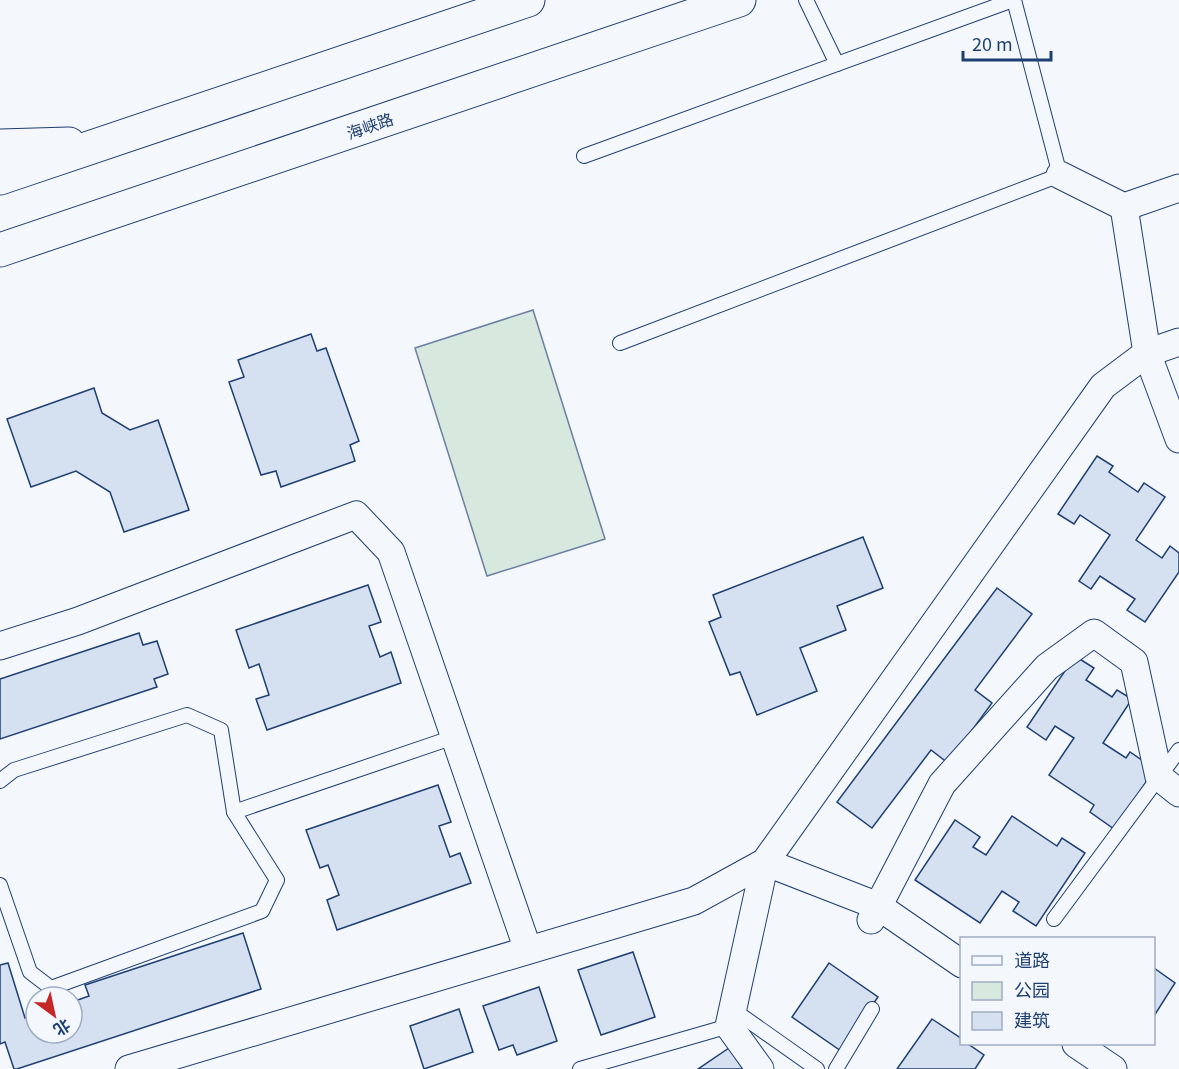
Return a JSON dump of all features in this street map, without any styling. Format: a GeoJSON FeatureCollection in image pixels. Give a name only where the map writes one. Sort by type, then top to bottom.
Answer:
{"type":"FeatureCollection","features":[{"type":"Feature","properties":{"kind":"highway"},"geometry":{"type":"LineString","coordinates":[[0,178],[528,0]]}},
{"type":"Feature","properties":{"kind":"highway","name":"海峡路"},"geometry":{"type":"LineString","coordinates":[[0,250],[740,0]]}},
{"type":"Feature","properties":{"kind":"highway"},"geometry":{"type":"LineString","coordinates":[[0,146],[101,144]]}},
{"type":"Feature","properties":{"kind":"highway"},"geometry":{"type":"LineString","coordinates":[[0,260],[43,237]]}},
{"type":"Feature","properties":{"kind":"street"},"geometry":{"type":"LineString","coordinates":[[1059,175],[1124,207],[1179,188]]}},
{"type":"Feature","properties":{"kind":"street"},"geometry":{"type":"LineString","coordinates":[[1124,207],[1147,353],[1179,440]]}},
{"type":"Feature","properties":{"kind":"street"},"geometry":{"type":"LineString","coordinates":[[760,1069],[730,1017],[765,862],[1103,386],[1147,353],[1179,342]]}},
{"type":"Feature","properties":{"kind":"street"},"geometry":{"type":"LineString","coordinates":[[0,646],[78,621],[356,515],[391,552],[528,950]]}},
{"type":"Feature","properties":{"kind":"street"},"geometry":{"type":"LineString","coordinates":[[875,913],[942,784],[1047,666],[1094,633],[1134,662],[1169,785]]}},
{"type":"Feature","properties":{"kind":"street"},"geometry":{"type":"LineString","coordinates":[[765,862],[875,913],[960,963]]}},
{"type":"Feature","properties":{"kind":"street"},"geometry":{"type":"LineString","coordinates":[[129,1069],[694,901],[765,862]]}},
{"type":"Feature","properties":{"kind":"street"},"geometry":{"type":"LineString","coordinates":[[1077,1045],[1113,1069]]}},
{"type":"Feature","properties":{"kind":"lane"},"geometry":{"type":"LineString","coordinates":[[806,0],[837,64]]}},
{"type":"Feature","properties":{"kind":"lane"},"geometry":{"type":"LineString","coordinates":[[584,156],[1013,0],[1059,175],[620,343]]}},
{"type":"Feature","properties":{"kind":"lane"},"geometry":{"type":"LineString","coordinates":[[0,781],[14,770],[187,715],[221,730],[234,812],[277,880],[262,911],[51,988],[30,972],[0,885]]}},
{"type":"Feature","properties":{"kind":"lane"},"geometry":{"type":"LineString","coordinates":[[234,812],[454,736]]}},
{"type":"Feature","properties":{"kind":"lane"},"geometry":{"type":"LineString","coordinates":[[1054,918],[1169,785],[1179,750]]}},
{"type":"Feature","properties":{"kind":"lane"},"geometry":{"type":"LineString","coordinates":[[836,1069],[872,1010]]}},
{"type":"Feature","properties":{"kind":"lane"},"geometry":{"type":"LineString","coordinates":[[580,1069],[730,1017],[817,1069]]}},
{"type":"Feature","properties":{"kind":"green space"},"geometry":{"type":"Polygon","coordinates":[[[533,310],[605,539],[487,576],[415,348],[533,310]]]}},
{"type":"Feature","properties":{"kind":"building"},"geometry":{"type":"Polygon","coordinates":[[[311,334],[317,351],[326,348],[359,441],[350,445],[355,461],[281,487],[276,471],[261,475],[229,382],[244,377],[238,360],[311,334]]]}},
{"type":"Feature","properties":{"kind":"building"},"geometry":{"type":"Polygon","coordinates":[[[94,388],[102,413],[130,430],[158,420],[189,510],[124,532],[110,492],[76,471],[31,487],[7,419],[94,388]]]}},
{"type":"Feature","properties":{"kind":"building"},"geometry":{"type":"Polygon","coordinates":[[[1097,456],[1113,466],[1109,472],[1138,492],[1144,483],[1165,497],[1136,540],[1162,558],[1170,546],[1179,553],[1179,572],[1145,622],[1127,610],[1135,599],[1100,576],[1091,589],[1079,581],[1110,535],[1080,515],[1074,524],[1058,514],[1097,456]]]}},
{"type":"Feature","properties":{"kind":"building"},"geometry":{"type":"Polygon","coordinates":[[[863,537],[883,588],[837,606],[846,630],[800,648],[817,691],[757,715],[740,672],[730,675],[709,622],[721,617],[713,595],[863,537]]]}},
{"type":"Feature","properties":{"kind":"building"},"geometry":{"type":"Polygon","coordinates":[[[368,585],[381,622],[369,626],[380,657],[391,652],[401,683],[267,730],[256,699],[269,695],[259,664],[249,668],[236,630],[368,585]]]}},
{"type":"Feature","properties":{"kind":"building"},"geometry":{"type":"Polygon","coordinates":[[[997,588],[1032,614],[975,690],[992,703],[948,763],[931,750],[872,828],[837,802],[997,588]]]}},
{"type":"Feature","properties":{"kind":"building"},"geometry":{"type":"Polygon","coordinates":[[[139,633],[143,645],[157,641],[168,674],[154,679],[157,687],[0,739],[0,679],[139,633]]]}},
{"type":"Feature","properties":{"kind":"building"},"geometry":{"type":"Polygon","coordinates":[[[1075,656],[1094,668],[1086,680],[1112,697],[1117,690],[1132,699],[1103,743],[1126,758],[1130,752],[1155,769],[1114,829],[1090,812],[1094,805],[1049,775],[1074,738],[1055,726],[1046,740],[1027,727],[1075,656]]]}},
{"type":"Feature","properties":{"kind":"building"},"geometry":{"type":"Polygon","coordinates":[[[438,785],[451,822],[439,826],[450,857],[460,853],[471,883],[337,930],[327,900],[339,895],[328,865],[320,868],[306,830],[438,785]]]}},
{"type":"Feature","properties":{"kind":"building"},"geometry":{"type":"Polygon","coordinates":[[[1012,816],[1057,846],[1062,838],[1085,853],[1036,926],[1013,911],[1019,902],[1002,891],[980,923],[915,880],[955,820],[980,837],[973,847],[986,855],[1012,816]]]}},
{"type":"Feature","properties":{"kind":"building"},"geometry":{"type":"Polygon","coordinates":[[[243,933],[261,989],[14,1069],[5,1042],[0,1044],[0,965],[8,963],[24,1015],[24,1045],[84,1045],[84,998],[89,996],[85,985],[243,933]]]}},
{"type":"Feature","properties":{"kind":"building"},"geometry":{"type":"Polygon","coordinates":[[[633,952],[655,1017],[601,1035],[578,970],[633,952]]]}},
{"type":"Feature","properties":{"kind":"building"},"geometry":{"type":"Polygon","coordinates":[[[829,963],[878,997],[841,1051],[792,1017],[829,963]]]}},
{"type":"Feature","properties":{"kind":"building"},"geometry":{"type":"Polygon","coordinates":[[[1155,969],[1175,983],[1155,1014],[1155,969]]]}},
{"type":"Feature","properties":{"kind":"building"},"geometry":{"type":"Polygon","coordinates":[[[539,987],[557,1041],[517,1055],[513,1045],[499,1050],[483,1006],[539,987]]]}},
{"type":"Feature","properties":{"kind":"building"},"geometry":{"type":"Polygon","coordinates":[[[459,1009],[473,1052],[424,1069],[410,1026],[459,1009]]]}},
{"type":"Feature","properties":{"kind":"building"},"geometry":{"type":"Polygon","coordinates":[[[932,1019],[960,1038],[960,1045],[969,1045],[984,1055],[975,1069],[897,1069],[932,1019]]]}},
{"type":"Feature","properties":{"kind":"building"},"geometry":{"type":"Polygon","coordinates":[[[729,1048],[743,1069],[698,1069],[729,1048]]]}}]}
